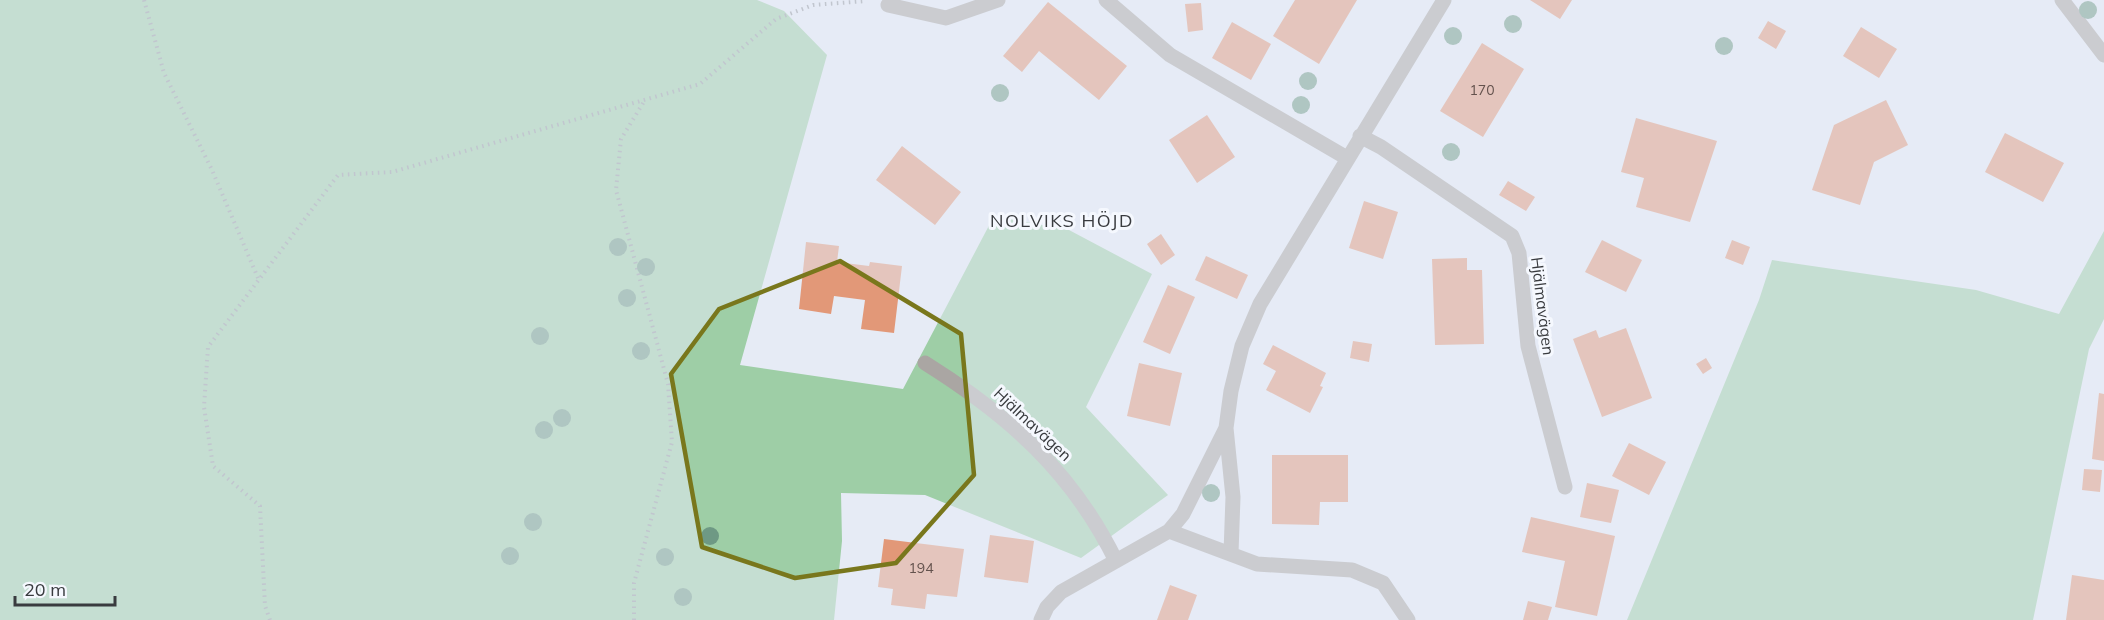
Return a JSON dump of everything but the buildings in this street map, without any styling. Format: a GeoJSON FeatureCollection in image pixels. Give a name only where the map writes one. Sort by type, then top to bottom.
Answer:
{"type":"FeatureCollection","features":[{"type":"Feature","properties":{"kind":"street"},"geometry":{"type":"LineString","coordinates":[[888,5],[946,18],[998,0]]}},
{"type":"Feature","properties":{"kind":"street"},"geometry":{"type":"LineString","coordinates":[[1106,0],[1170,55],[1347,158]]}},
{"type":"Feature","properties":{"kind":"street"},"geometry":{"type":"LineString","coordinates":[[1231,553],[1233,497],[1226,429],[1231,391],[1242,346],[1260,304],[1444,0]]}},
{"type":"Feature","properties":{"kind":"street"},"geometry":{"type":"LineString","coordinates":[[2062,0],[2104,55]]}},
{"type":"Feature","properties":{"kind":"street","name":"Hjälmavägen"},"geometry":{"type":"LineString","coordinates":[[1360,136],[1381,147],[1512,236],[1519,253],[1527,346],[1565,487]]}},
{"type":"Feature","properties":{"kind":"street","name":"Hjälmavägen"},"geometry":{"type":"LineString","coordinates":[[925,363],[974,394],[1047,457],[1100,528],[1116,561]]}},
{"type":"Feature","properties":{"kind":"street"},"geometry":{"type":"LineString","coordinates":[[1041,620],[1047,607],[1061,592],[1169,531],[1183,514],[1226,429]]}},
{"type":"Feature","properties":{"kind":"street"},"geometry":{"type":"LineString","coordinates":[[1169,531],[1257,564],[1352,570],[1383,583],[1408,620]]}},
{"type":"Feature","properties":{"kind":"path"},"geometry":{"type":"LineString","coordinates":[[144,0],[164,73],[212,170],[258,278]]}},
{"type":"Feature","properties":{"kind":"path"},"geometry":{"type":"LineString","coordinates":[[270,620],[265,606],[260,506],[213,466],[204,407],[208,347],[338,175],[392,172],[700,84],[776,19],[813,5],[865,1],[888,5]]}},
{"type":"Feature","properties":{"kind":"path"},"geometry":{"type":"LineString","coordinates":[[634,620],[634,583],[672,442],[668,384],[616,190],[621,139],[646,99]]}},
{"type":"Feature","properties":{"kind":"highlighted area"},"geometry":{"type":"Polygon","coordinates":[[[840,261],[961,334],[974,475],[896,563],[795,578],[702,547],[671,374],[719,309],[840,261]]]}},
{"type":"Feature","properties":{"kind":"green space"},"geometry":{"type":"Polygon","coordinates":[[[0,0],[757,0],[784,11],[827,55],[740,365],[903,389],[994,216],[1069,230],[1152,274],[1086,407],[1168,495],[1081,558],[925,495],[841,493],[842,541],[834,620],[0,620],[0,0]]]}},
{"type":"Feature","properties":{"kind":"green space"},"geometry":{"type":"Polygon","coordinates":[[[2104,231],[2104,319],[2089,349],[2033,620],[1627,620],[1759,300],[1772,260],[1976,290],[2059,314],[2104,231]]]}},
{"type":"Feature","properties":{"kind":"district","name":"NOLVIKS HÖJD"},"geometry":{"type":"Point","coordinates":[1062,220]}}]}
